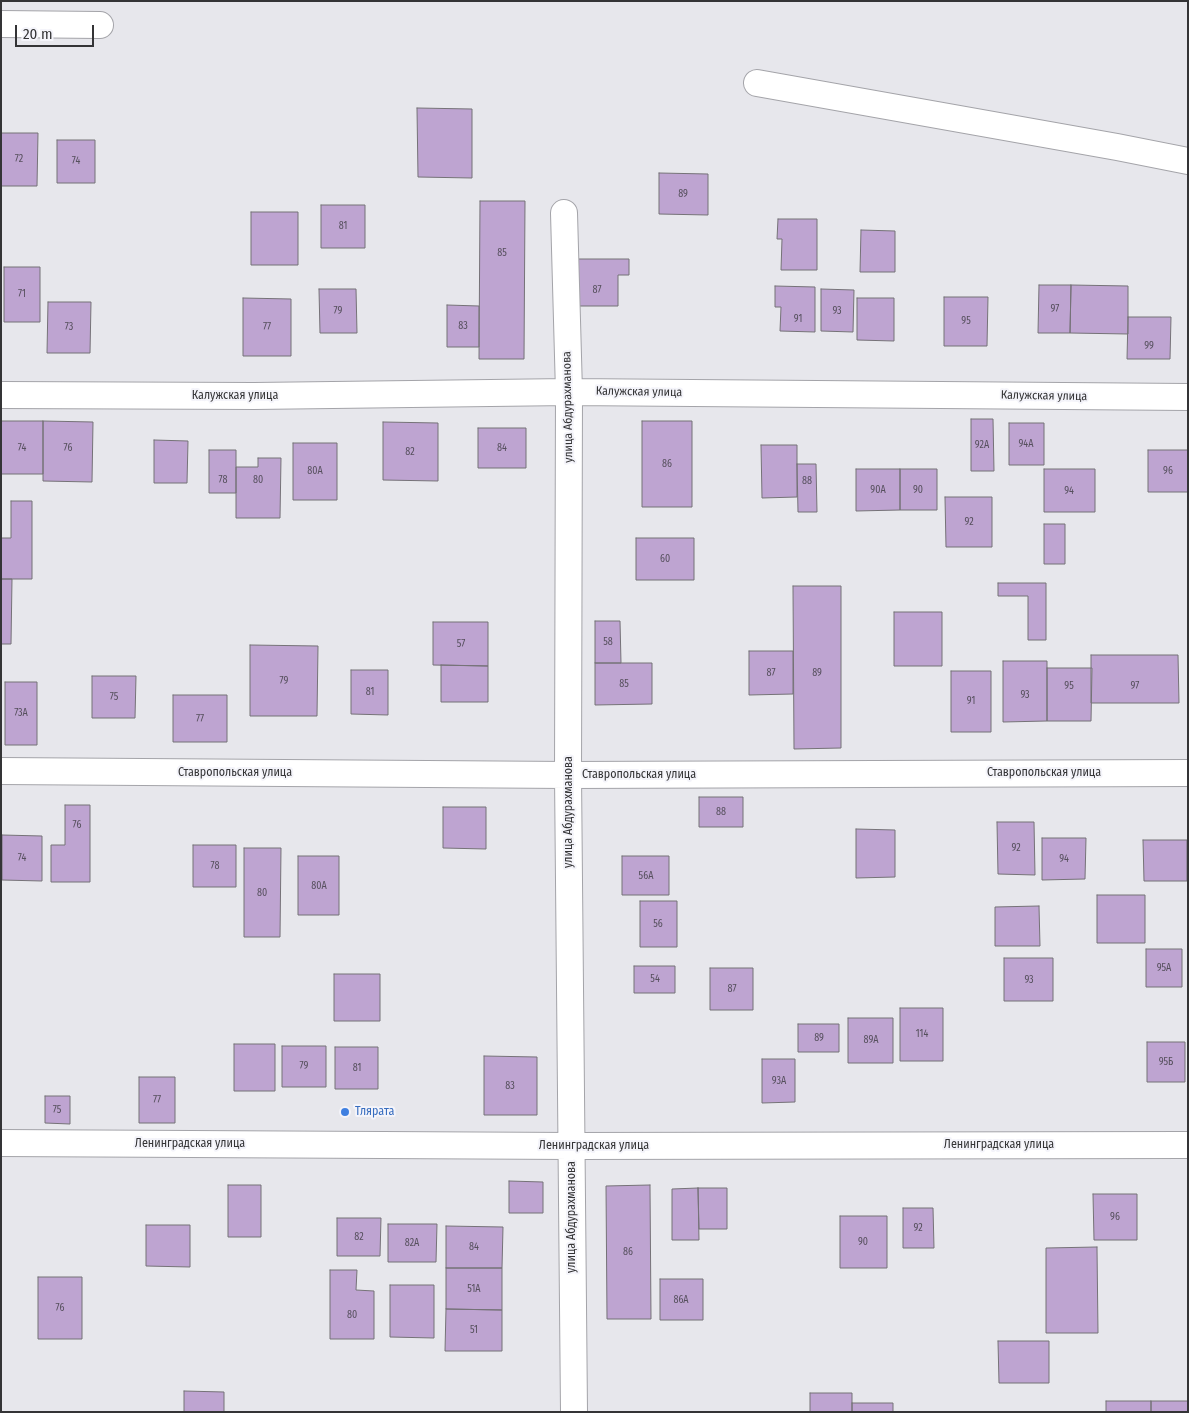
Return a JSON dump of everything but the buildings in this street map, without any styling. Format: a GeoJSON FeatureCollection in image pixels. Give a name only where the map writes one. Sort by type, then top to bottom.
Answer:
{"type":"FeatureCollection","features":[{"type":"Feature","properties":{"kind":"street"},"geometry":{"type":"LineString","coordinates":[[1,24],[100,25]]}},
{"type":"Feature","properties":{"kind":"street"},"geometry":{"type":"LineString","coordinates":[[758,83],[1188,161]]}},
{"type":"Feature","properties":{"kind":"street","name":"улица Абдурахманова"},"geometry":{"type":"LineString","coordinates":[[564,213],[568,392],[568,775],[574,1412]]}},
{"type":"Feature","properties":{"kind":"street","name":"Калужская улица"},"geometry":{"type":"LineString","coordinates":[[1,395],[254,396],[568,392],[1188,397]]}},
{"type":"Feature","properties":{"kind":"street","name":"Ставропольская улица"},"geometry":{"type":"LineString","coordinates":[[1,771],[568,775],[1188,773]]}},
{"type":"Feature","properties":{"kind":"street","name":"Ленинградская улица"},"geometry":{"type":"LineString","coordinates":[[1,1143],[571,1146],[1188,1145]]}},
{"type":"Feature","properties":{"kind":"place","name":"Тлярата"},"geometry":{"type":"Point","coordinates":[345,1112]}}]}
